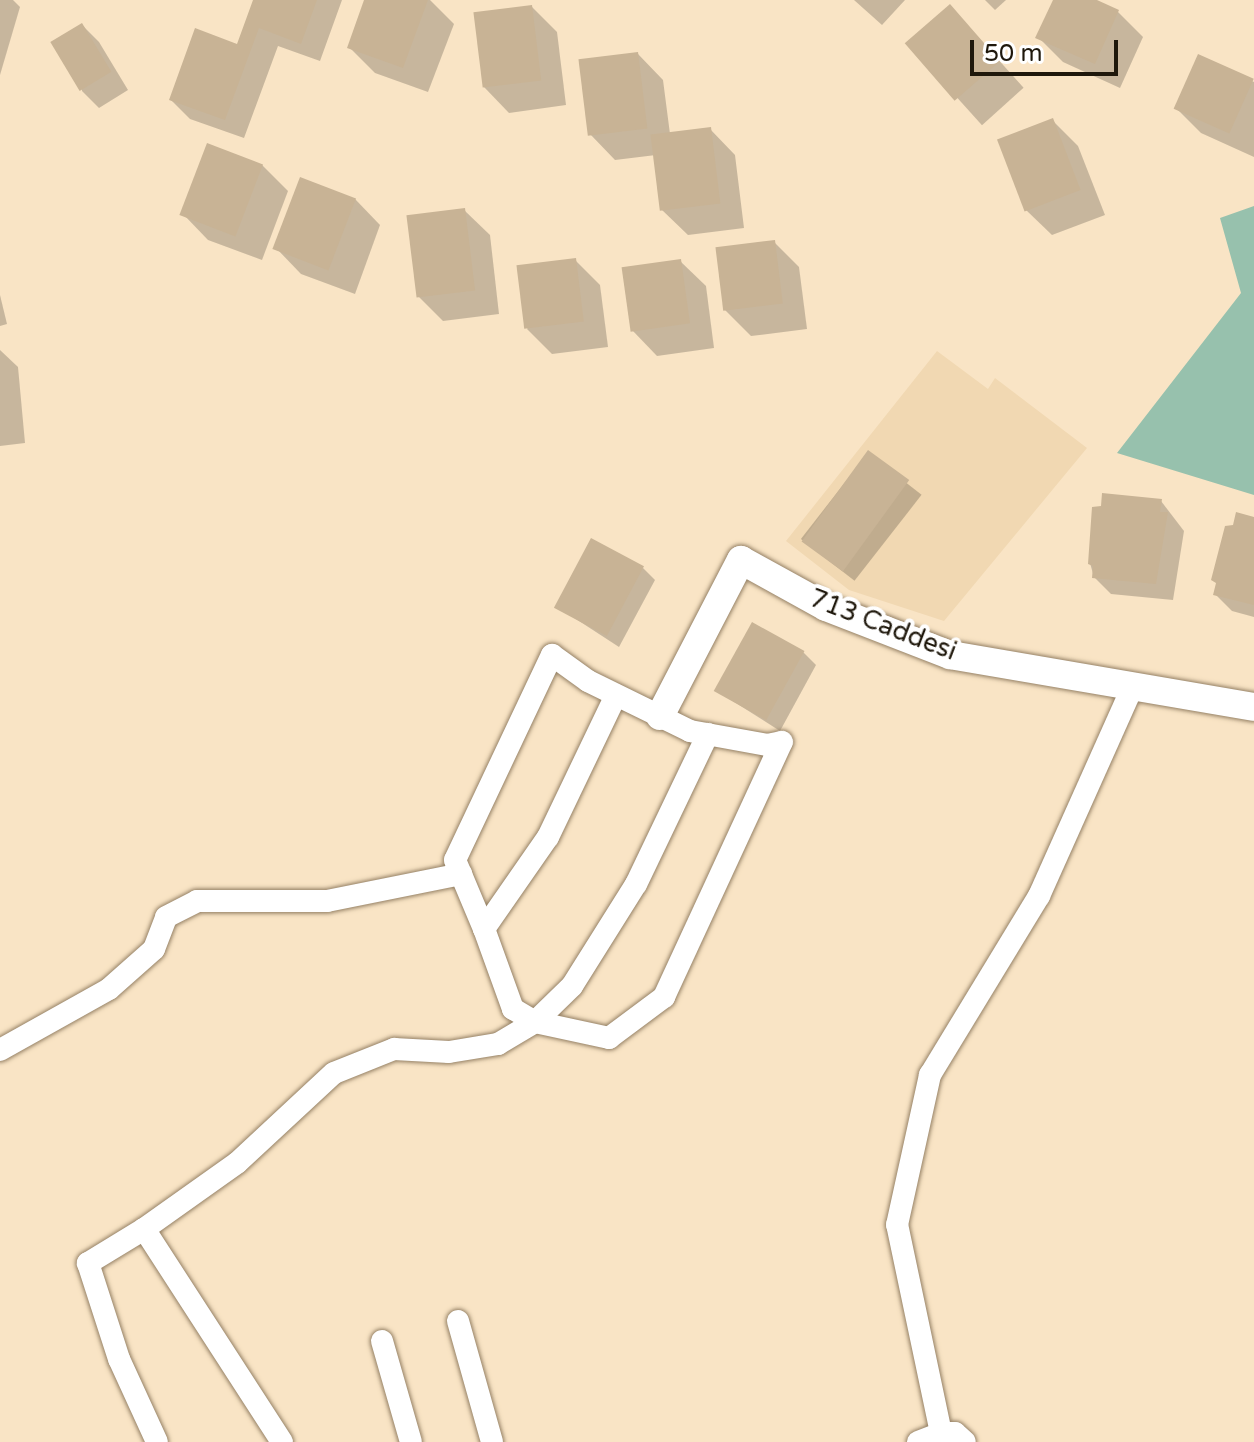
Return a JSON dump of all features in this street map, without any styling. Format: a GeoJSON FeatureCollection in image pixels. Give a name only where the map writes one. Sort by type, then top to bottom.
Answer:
{"type":"FeatureCollection","features":[{"type":"Feature","properties":{"kind":"street","name":"713 Caddesi"},"geometry":{"type":"LineString","coordinates":[[660,716],[741,560],[826,607],[950,655],[1254,707]]}},
{"type":"Feature","properties":{"kind":"street"},"geometry":{"type":"LineString","coordinates":[[552,655],[616,695],[708,734],[767,745],[782,742],[664,997],[609,1038],[535,1022],[513,1009],[455,860],[552,655]]}},
{"type":"Feature","properties":{"kind":"street"},"geometry":{"type":"LineString","coordinates":[[941,1433],[897,1225],[930,1075],[1039,896],[1132,688]]}},
{"type":"Feature","properties":{"kind":"street"},"geometry":{"type":"LineString","coordinates":[[484,929],[548,837],[616,695]]}},
{"type":"Feature","properties":{"kind":"street"},"geometry":{"type":"LineString","coordinates":[[157,1442],[119,1359],[88,1263],[144,1229],[237,1163],[334,1073],[394,1049],[449,1052],[498,1044],[535,1022],[572,986],[636,884],[708,734]]}},
{"type":"Feature","properties":{"kind":"street"},"geometry":{"type":"LineString","coordinates":[[0,1050],[109,989],[154,949],[166,917],[197,901],[327,901],[461,874]]}},
{"type":"Feature","properties":{"kind":"street"},"geometry":{"type":"LineString","coordinates":[[144,1229],[282,1442]]}},
{"type":"Feature","properties":{"kind":"street"},"geometry":{"type":"LineString","coordinates":[[458,1321],[492,1442]]}},
{"type":"Feature","properties":{"kind":"street"},"geometry":{"type":"LineString","coordinates":[[382,1341],[411,1442]]}},
{"type":"Feature","properties":{"kind":"street"},"geometry":{"type":"LineString","coordinates":[[918,1442],[941,1433],[955,1433],[965,1442]]}},
{"type":"Feature","properties":{"kind":"shaded area"},"geometry":{"type":"Polygon","coordinates":[[[937,351],[988,389],[995,378],[1087,448],[944,621],[849,590],[786,541],[937,351]]]}},
{"type":"Feature","properties":{"kind":"green space"},"geometry":{"type":"Polygon","coordinates":[[[1254,206],[1254,495],[1117,453],[1241,293],[1220,218],[1254,206]]]}},
{"type":"Feature","properties":{"kind":"building"},"geometry":{"type":"Polygon","coordinates":[[[253,0],[317,0],[301,44],[259,28],[225,120],[169,100],[195,28],[237,44],[253,0]]]}},
{"type":"Feature","properties":{"kind":"building"},"geometry":{"type":"Polygon","coordinates":[[[364,0],[428,0],[403,68],[347,48],[364,0]]]}},
{"type":"Feature","properties":{"kind":"building"},"geometry":{"type":"Polygon","coordinates":[[[1053,0],[1097,0],[1119,10],[1095,64],[1035,38],[1053,0]]]}},
{"type":"Feature","properties":{"kind":"building"},"geometry":{"type":"Polygon","coordinates":[[[950,4],[1000,61],[955,101],[905,43],[950,4]]]}},
{"type":"Feature","properties":{"kind":"building"},"geometry":{"type":"Polygon","coordinates":[[[532,5],[541,80],[483,88],[473,12],[532,5]]]}},
{"type":"Feature","properties":{"kind":"building"},"geometry":{"type":"Polygon","coordinates":[[[82,23],[111,72],[80,91],[50,42],[82,23]]]}},
{"type":"Feature","properties":{"kind":"building"},"geometry":{"type":"Polygon","coordinates":[[[638,52],[647,128],[588,136],[578,59],[638,52]]]}},
{"type":"Feature","properties":{"kind":"building"},"geometry":{"type":"Polygon","coordinates":[[[1198,54],[1254,79],[1229,134],[1174,109],[1198,54]]]}},
{"type":"Feature","properties":{"kind":"building"},"geometry":{"type":"Polygon","coordinates":[[[1053,118],[1081,190],[1025,211],[997,140],[1053,118]]]}},
{"type":"Feature","properties":{"kind":"building"},"geometry":{"type":"Polygon","coordinates":[[[711,127],[720,203],[660,211],[650,134],[711,127]]]}},
{"type":"Feature","properties":{"kind":"building"},"geometry":{"type":"Polygon","coordinates":[[[207,143],[263,165],[235,236],[179,215],[207,143]]]}},
{"type":"Feature","properties":{"kind":"building"},"geometry":{"type":"Polygon","coordinates":[[[300,177],[356,199],[328,270],[272,249],[300,177]]]}},
{"type":"Feature","properties":{"kind":"building"},"geometry":{"type":"Polygon","coordinates":[[[465,208],[475,290],[417,298],[406,215],[465,208]]]}},
{"type":"Feature","properties":{"kind":"building"},"geometry":{"type":"Polygon","coordinates":[[[775,240],[783,304],[723,311],[715,247],[775,240]]]}},
{"type":"Feature","properties":{"kind":"building"},"geometry":{"type":"Polygon","coordinates":[[[576,258],[584,322],[524,329],[516,265],[576,258]]]}},
{"type":"Feature","properties":{"kind":"building"},"geometry":{"type":"Polygon","coordinates":[[[681,259],[690,323],[631,332],[622,267],[681,259]]]}},
{"type":"Feature","properties":{"kind":"building"},"geometry":{"type":"Polygon","coordinates":[[[868,450],[909,480],[843,571],[802,541],[868,450]]]}},
{"type":"Feature","properties":{"kind":"building"},"geometry":{"type":"Polygon","coordinates":[[[1102,493],[1162,499],[1160,512],[1168,512],[1156,584],[1092,578],[1093,566],[1088,564],[1092,507],[1101,506],[1102,493]]]}},
{"type":"Feature","properties":{"kind":"building"},"geometry":{"type":"Polygon","coordinates":[[[1236,512],[1254,517],[1254,605],[1213,595],[1216,583],[1211,580],[1225,526],[1233,525],[1236,512]]]}},
{"type":"Feature","properties":{"kind":"building"},"geometry":{"type":"Polygon","coordinates":[[[591,538],[644,566],[607,636],[554,608],[591,538]]]}},
{"type":"Feature","properties":{"kind":"building"},"geometry":{"type":"Polygon","coordinates":[[[752,622],[804,651],[766,720],[714,691],[752,622]]]}}]}
